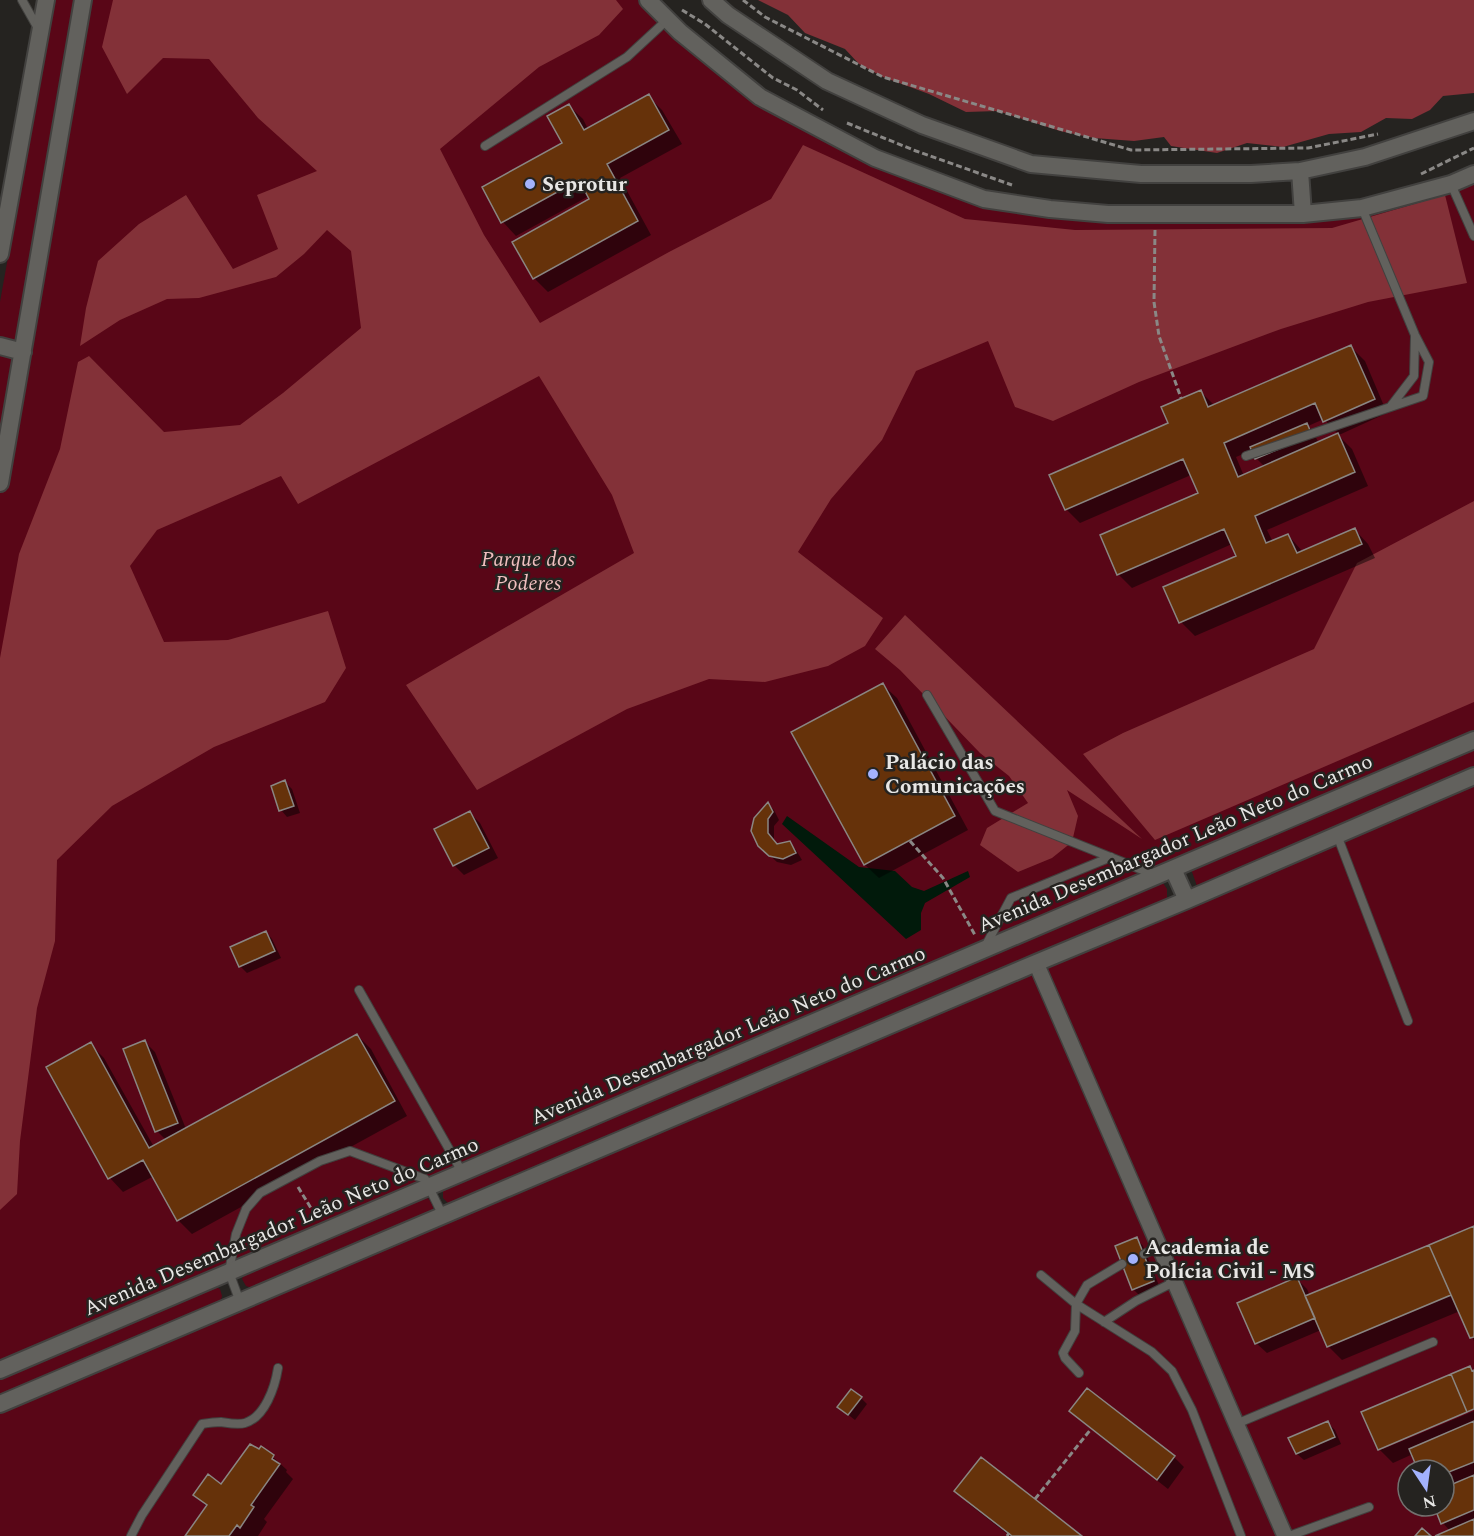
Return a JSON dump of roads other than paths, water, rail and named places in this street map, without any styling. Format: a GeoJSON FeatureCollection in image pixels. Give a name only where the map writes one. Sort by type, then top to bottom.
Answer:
{"type":"FeatureCollection","features":[{"type":"Feature","properties":{"kind":"main road"},"geometry":{"type":"LineString","coordinates":[[0,254],[46,0]]}},
{"type":"Feature","properties":{"kind":"main road"},"geometry":{"type":"LineString","coordinates":[[0,483],[83,0]]}},
{"type":"Feature","properties":{"kind":"main road"},"geometry":{"type":"LineString","coordinates":[[648,0],[668,20],[760,97],[875,158],[984,199],[1050,209],[1108,214],[1303,214],[1362,208],[1473,176]]}},
{"type":"Feature","properties":{"kind":"main road"},"geometry":{"type":"LineString","coordinates":[[711,0],[728,15],[827,81],[922,125],[1031,164],[1141,174],[1251,174],[1300,171],[1365,157],[1474,121]]}},
{"type":"Feature","properties":{"kind":"main road"},"geometry":{"type":"LineString","coordinates":[[1300,171],[1303,214]]}},
{"type":"Feature","properties":{"kind":"main road"},"geometry":{"type":"LineString","coordinates":[[0,346],[23,352]]}},
{"type":"Feature","properties":{"kind":"main road","name":"Avenida Desembargador Leão Neto do Carmo"},"geometry":{"type":"LineString","coordinates":[[0,1370],[1474,740]]}},
{"type":"Feature","properties":{"kind":"main road"},"geometry":{"type":"LineString","coordinates":[[0,1404],[1474,776]]}},
{"type":"Feature","properties":{"kind":"main road"},"geometry":{"type":"LineString","coordinates":[[1173,869],[1187,900]]}},
{"type":"Feature","properties":{"kind":"street"},"geometry":{"type":"LineString","coordinates":[[1036,963],[1287,1536]]}},
{"type":"Feature","properties":{"kind":"lane"},"geometry":{"type":"LineString","coordinates":[[22,0],[40,32]]}},
{"type":"Feature","properties":{"kind":"lane"},"geometry":{"type":"LineString","coordinates":[[484,146],[627,57],[668,20]]}},
{"type":"Feature","properties":{"kind":"lane"},"geometry":{"type":"LineString","coordinates":[[1451,184],[1474,236]]}},
{"type":"Feature","properties":{"kind":"lane"},"geometry":{"type":"LineString","coordinates":[[1246,456],[1423,396],[1429,362],[1415,335],[1362,208]]}},
{"type":"Feature","properties":{"kind":"lane"},"geometry":{"type":"LineString","coordinates":[[1390,408],[1414,376],[1415,335]]}},
{"type":"Feature","properties":{"kind":"lane"},"geometry":{"type":"LineString","coordinates":[[927,694],[995,811],[1156,876]]}},
{"type":"Feature","properties":{"kind":"lane"},"geometry":{"type":"LineString","coordinates":[[1337,835],[1408,1021]]}},
{"type":"Feature","properties":{"kind":"lane"},"geometry":{"type":"LineString","coordinates":[[984,950],[1011,898],[1111,857]]}},
{"type":"Feature","properties":{"kind":"lane"},"geometry":{"type":"LineString","coordinates":[[359,990],[462,1173]]}},
{"type":"Feature","properties":{"kind":"lane"},"geometry":{"type":"LineString","coordinates":[[240,1302],[230,1272],[236,1234],[246,1209],[260,1193],[320,1161],[350,1151],[425,1179],[443,1216]]}},
{"type":"Feature","properties":{"kind":"lane"},"geometry":{"type":"LineString","coordinates":[[1144,1254],[1160,1247]]}},
{"type":"Feature","properties":{"kind":"lane"},"geometry":{"type":"LineString","coordinates":[[1079,1373],[1063,1353],[1075,1331],[1076,1304],[1087,1285],[1122,1264]]}},
{"type":"Feature","properties":{"kind":"lane"},"geometry":{"type":"LineString","coordinates":[[1041,1275],[1076,1304],[1152,1352],[1172,1371],[1192,1410],[1241,1536]]}},
{"type":"Feature","properties":{"kind":"lane"},"geometry":{"type":"LineString","coordinates":[[1104,1322],[1136,1301],[1174,1282]]}},
{"type":"Feature","properties":{"kind":"lane"},"geometry":{"type":"LineString","coordinates":[[1236,1424],[1433,1342]]}},
{"type":"Feature","properties":{"kind":"lane"},"geometry":{"type":"LineString","coordinates":[[131,1536],[142,1515],[202,1424],[244,1423],[254,1418],[265,1405],[276,1383],[278,1368]]}},
{"type":"Feature","properties":{"kind":"lane"},"geometry":{"type":"LineString","coordinates":[[1287,1536],[1369,1507]]}},
{"type":"Feature","properties":{"kind":"place","name":"Seprotur"},"geometry":{"type":"Point","coordinates":[530,184]}},
{"type":"Feature","properties":{"kind":"place","name":"Palácio das Comunicações"},"geometry":{"type":"Point","coordinates":[873,774]}},
{"type":"Feature","properties":{"kind":"place","name":"Academia de Polícia Civil - MS"},"geometry":{"type":"Point","coordinates":[1133,1259]}},
{"type":"Feature","properties":{"kind":"park label","name":"Parque dos Poderes"},"geometry":{"type":"Point","coordinates":[528,571]}}]}
